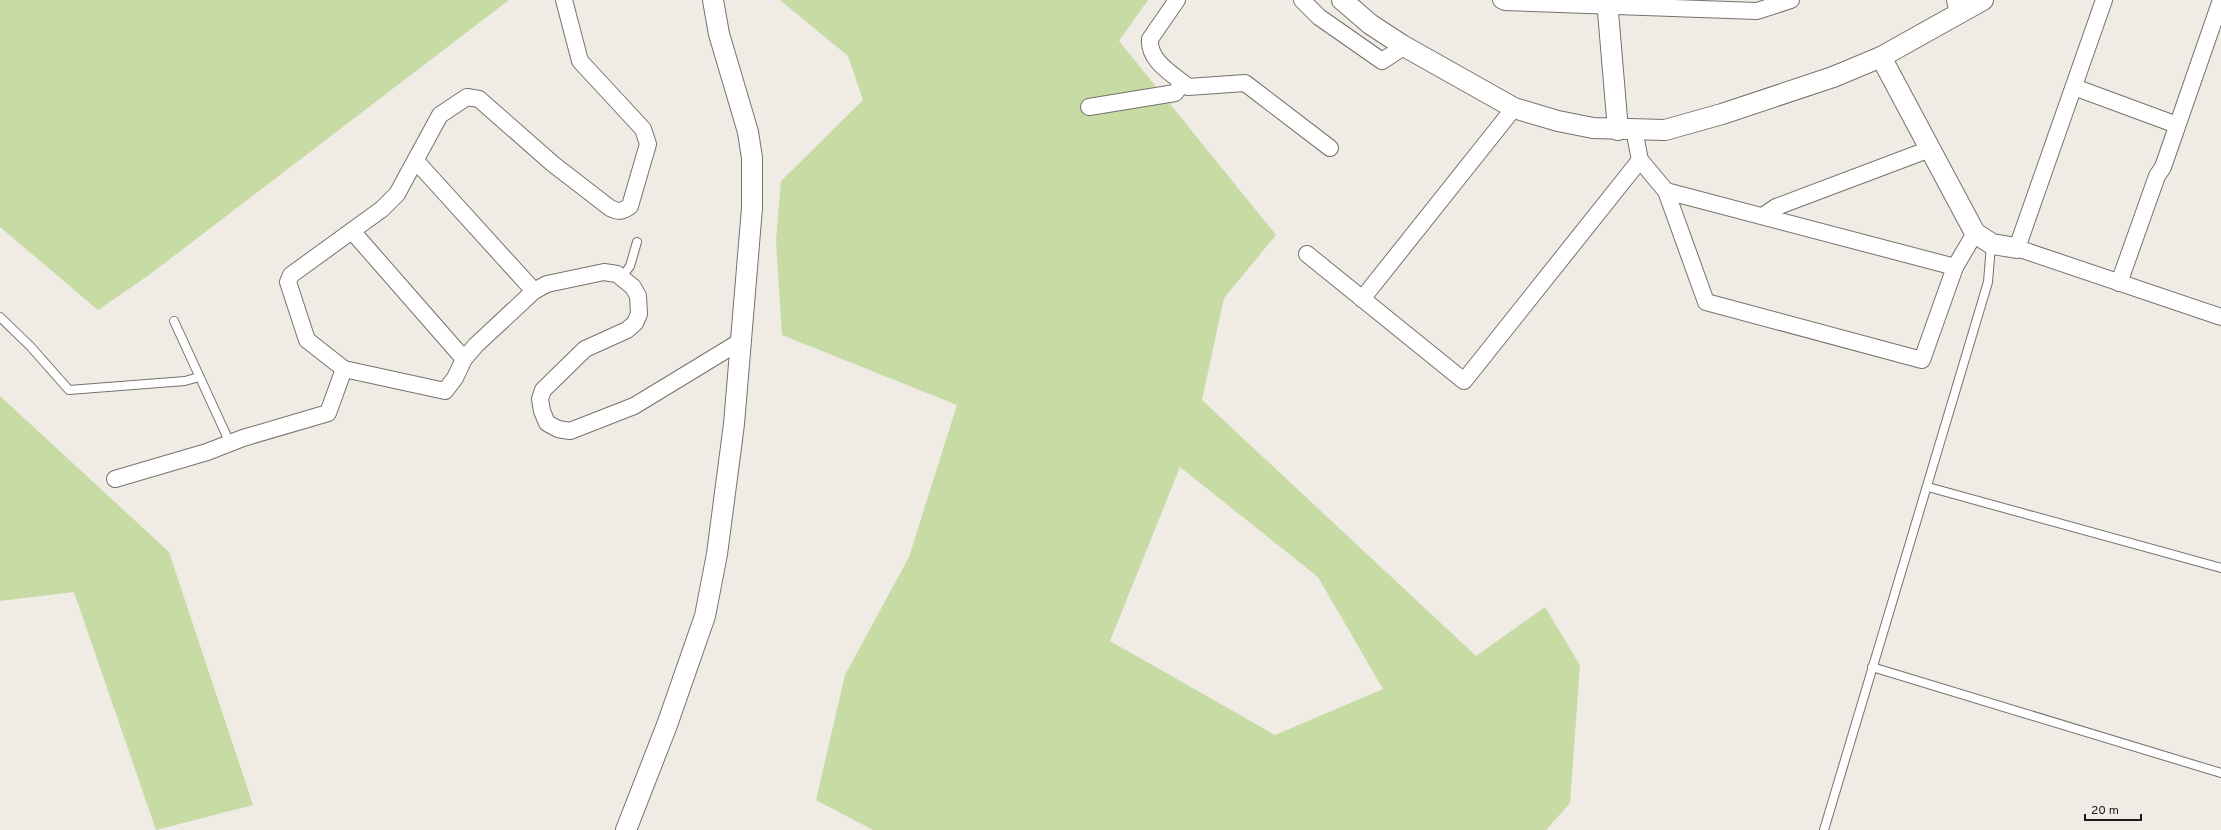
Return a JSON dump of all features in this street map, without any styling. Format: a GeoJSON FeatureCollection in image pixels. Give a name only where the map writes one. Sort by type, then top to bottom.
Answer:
{"type":"FeatureCollection","features":[{"type":"Feature","properties":{"kind":"street"},"geometry":{"type":"LineString","coordinates":[[564,0],[580,61],[643,129],[646,137],[646,152],[630,206],[624,211],[618,212],[610,208],[553,164],[479,99],[467,97],[440,115],[397,194],[382,209],[291,275],[288,282],[308,340],[344,369],[445,391],[455,378],[464,359],[476,345],[534,291],[547,284],[604,272],[617,274],[633,287],[638,296],[639,314],[627,330],[585,349],[543,390],[540,399],[542,411],[547,423],[558,429],[570,431],[634,406],[741,341]]}},
{"type":"Feature","properties":{"kind":"street"},"geometry":{"type":"LineString","coordinates":[[626,830],[667,725],[705,616],[724,506],[734,424],[752,208],[752,158],[748,132],[719,34],[713,0]]}},
{"type":"Feature","properties":{"kind":"street"},"geometry":{"type":"LineString","coordinates":[[1177,0],[1155,29],[1150,39],[1150,46],[1157,62],[1188,87],[1245,83],[1330,148]]}},
{"type":"Feature","properties":{"kind":"street"},"geometry":{"type":"LineString","coordinates":[[1302,0],[1319,17],[1382,61],[1405,46]]}},
{"type":"Feature","properties":{"kind":"street"},"geometry":{"type":"LineString","coordinates":[[1342,0],[1370,24],[1405,46],[1514,108],[1558,121],[1626,130],[1665,130],[1690,124],[1833,77],[1881,57],[1957,7],[1983,0]]}},
{"type":"Feature","properties":{"kind":"street"},"geometry":{"type":"LineString","coordinates":[[1501,0],[1505,2],[1608,3],[1757,11],[1791,0]]}},
{"type":"Feature","properties":{"kind":"street"},"geometry":{"type":"LineString","coordinates":[[2017,248],[2104,0]]}},
{"type":"Feature","properties":{"kind":"street"},"geometry":{"type":"LineString","coordinates":[[2119,283],[2221,0]]}},
{"type":"Feature","properties":{"kind":"street"},"geometry":{"type":"LineString","coordinates":[[1608,3],[1626,130],[1640,160],[1666,191],[1706,302],[1922,360],[1955,267],[1975,233]]}},
{"type":"Feature","properties":{"kind":"street"},"geometry":{"type":"LineString","coordinates":[[1881,57],[1975,233],[1992,244],[2017,248],[2221,317]]}},
{"type":"Feature","properties":{"kind":"street"},"geometry":{"type":"LineString","coordinates":[[1089,107],[1174,93],[1183,83]]}},
{"type":"Feature","properties":{"kind":"street"},"geometry":{"type":"LineString","coordinates":[[2074,87],[2177,125]]}},
{"type":"Feature","properties":{"kind":"street"},"geometry":{"type":"LineString","coordinates":[[1362,299],[1514,108]]}},
{"type":"Feature","properties":{"kind":"street"},"geometry":{"type":"LineString","coordinates":[[1763,216],[1776,207],[1930,149]]}},
{"type":"Feature","properties":{"kind":"street"},"geometry":{"type":"LineString","coordinates":[[1307,254],[1464,381],[1640,160]]}},
{"type":"Feature","properties":{"kind":"street"},"geometry":{"type":"LineString","coordinates":[[416,161],[534,291]]}},
{"type":"Feature","properties":{"kind":"street"},"geometry":{"type":"LineString","coordinates":[[1666,191],[1955,267]]}},
{"type":"Feature","properties":{"kind":"street"},"geometry":{"type":"LineString","coordinates":[[352,231],[464,359]]}},
{"type":"Feature","properties":{"kind":"street"},"geometry":{"type":"LineString","coordinates":[[115,479],[208,452],[230,443],[328,413],[344,369]]}},
{"type":"Feature","properties":{"kind":"lane"},"geometry":{"type":"LineString","coordinates":[[622,277],[630,266],[637,242]]}},
{"type":"Feature","properties":{"kind":"lane"},"geometry":{"type":"LineString","coordinates":[[1824,830],[1872,667],[1928,487],[1988,282],[1992,244]]}},
{"type":"Feature","properties":{"kind":"lane"},"geometry":{"type":"LineString","coordinates":[[0,317],[30,346],[69,390],[185,381],[199,377]]}},
{"type":"Feature","properties":{"kind":"lane"},"geometry":{"type":"LineString","coordinates":[[174,321],[230,443]]}},
{"type":"Feature","properties":{"kind":"lane"},"geometry":{"type":"LineString","coordinates":[[1928,487],[2221,568]]}},
{"type":"Feature","properties":{"kind":"lane"},"geometry":{"type":"LineString","coordinates":[[1872,667],[2221,773]]}},
{"type":"Feature","properties":{"kind":"green space"},"geometry":{"type":"Polygon","coordinates":[[[0,0],[509,0],[149,275],[98,310],[0,227],[0,0]]]}},
{"type":"Feature","properties":{"kind":"green space"},"geometry":{"type":"Polygon","coordinates":[[[780,0],[1148,0],[1119,41],[1276,235],[1224,298],[1202,400],[1476,656],[1545,607],[1580,665],[1570,803],[1546,830],[873,830],[816,800],[845,675],[909,557],[957,405],[782,335],[776,241],[781,181],[863,100],[848,56],[780,0]],[[1180,467],[1110,641],[1275,735],[1383,689],[1318,577],[1180,467]]]}},
{"type":"Feature","properties":{"kind":"green space"},"geometry":{"type":"Polygon","coordinates":[[[0,396],[169,552],[253,805],[156,830],[74,592],[0,601],[0,396]]]}}]}
